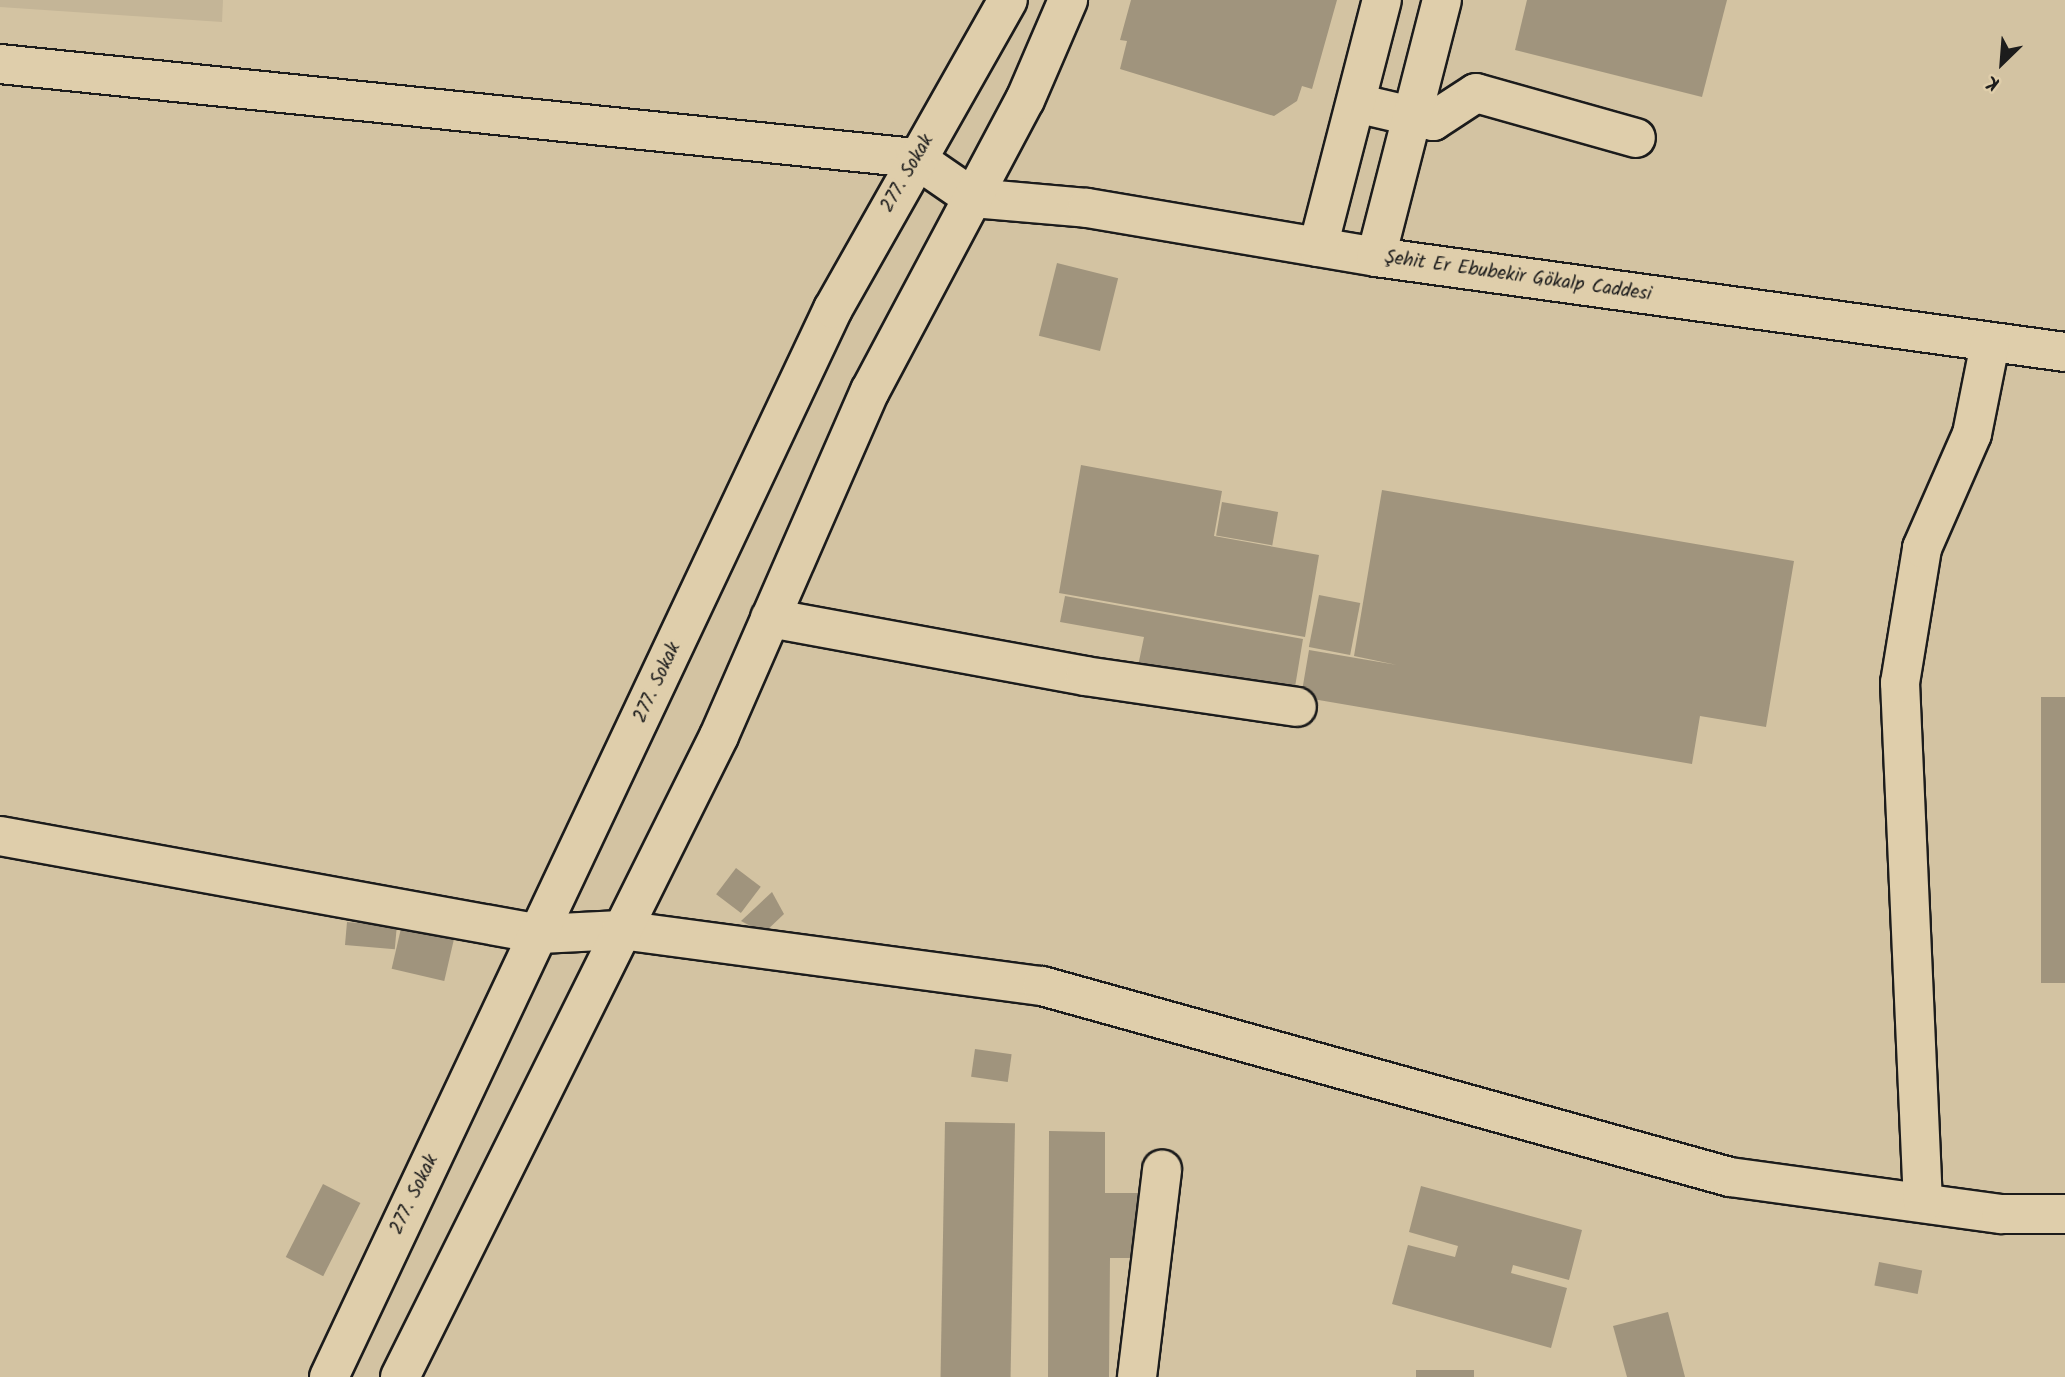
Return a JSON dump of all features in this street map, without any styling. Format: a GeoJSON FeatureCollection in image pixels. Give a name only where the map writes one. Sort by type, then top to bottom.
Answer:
{"type":"FeatureCollection","features":[{"type":"Feature","properties":{"kind":"street","name":"277. Sokak"},"geometry":{"type":"LineString","coordinates":[[329,1377],[833,309],[915,158],[974,66],[1008,0]]}},
{"type":"Feature","properties":{"kind":"street"},"geometry":{"type":"LineString","coordinates":[[400,1377],[719,736],[870,390],[1025,100],[1068,0]]}},
{"type":"Feature","properties":{"kind":"street"},"geometry":{"type":"LineString","coordinates":[[1318,247],[1382,0]]}},
{"type":"Feature","properties":{"kind":"street"},"geometry":{"type":"LineString","coordinates":[[1376,257],[1442,0]]}},
{"type":"Feature","properties":{"kind":"street"},"geometry":{"type":"LineString","coordinates":[[0,64],[915,158],[973,198]]}},
{"type":"Feature","properties":{"kind":"street"},"geometry":{"type":"LineString","coordinates":[[1356,103],[1433,121],[1476,93],[1636,138]]}},
{"type":"Feature","properties":{"kind":"street","name":"Şehit Er Ebubekir Gökalp Caddesi"},"geometry":{"type":"LineString","coordinates":[[973,198],[1087,208],[1376,257],[1990,344],[2065,352]]}},
{"type":"Feature","properties":{"kind":"street"},"geometry":{"type":"LineString","coordinates":[[1923,1203],[1900,683],[1922,548],[1972,435],[1990,344]]}},
{"type":"Feature","properties":{"kind":"street"},"geometry":{"type":"LineString","coordinates":[[771,618],[1084,676],[1297,707]]}},
{"type":"Feature","properties":{"kind":"street"},"geometry":{"type":"LineString","coordinates":[[0,836],[540,934],[621,930],[1042,986],[1730,1177],[2001,1214],[2065,1214]]}},
{"type":"Feature","properties":{"kind":"street"},"geometry":{"type":"LineString","coordinates":[[1137,1377],[1163,1170]]}},
{"type":"Feature","properties":{"kind":"shaded area"},"geometry":{"type":"Polygon","coordinates":[[[0,0],[223,0],[222,22],[0,7],[0,0]]]}},
{"type":"Feature","properties":{"kind":"building"},"geometry":{"type":"Polygon","coordinates":[[[1131,0],[1337,0],[1312,89],[1302,86],[1297,101],[1274,116],[1120,69],[1127,41],[1120,40],[1131,0]]]}},
{"type":"Feature","properties":{"kind":"building"},"geometry":{"type":"Polygon","coordinates":[[[1527,0],[1727,0],[1702,97],[1515,50],[1527,0]]]}},
{"type":"Feature","properties":{"kind":"building"},"geometry":{"type":"Polygon","coordinates":[[[1057,263],[1118,278],[1100,351],[1039,336],[1057,263]]]}},
{"type":"Feature","properties":{"kind":"building"},"geometry":{"type":"Polygon","coordinates":[[[1081,465],[1222,491],[1214,536],[1319,555],[1305,637],[1059,593],[1081,465]]]}},
{"type":"Feature","properties":{"kind":"building"},"geometry":{"type":"Polygon","coordinates":[[[1382,490],[1794,561],[1766,727],[1700,716],[1692,764],[1301,697],[1309,650],[1397,665],[1354,656],[1382,490]]]}},
{"type":"Feature","properties":{"kind":"building"},"geometry":{"type":"Polygon","coordinates":[[[1222,502],[1278,512],[1272,545],[1216,535],[1222,502]]]}},
{"type":"Feature","properties":{"kind":"building"},"geometry":{"type":"Polygon","coordinates":[[[1319,595],[1360,603],[1350,655],[1309,647],[1319,595]]]}},
{"type":"Feature","properties":{"kind":"building"},"geometry":{"type":"Polygon","coordinates":[[[1065,596],[1303,639],[1293,699],[1137,671],[1144,637],[1060,622],[1065,596]]]}},
{"type":"Feature","properties":{"kind":"building"},"geometry":{"type":"Polygon","coordinates":[[[2041,697],[2065,697],[2065,983],[2041,983],[2041,697]]]}},
{"type":"Feature","properties":{"kind":"building"},"geometry":{"type":"Polygon","coordinates":[[[736,868],[761,887],[741,913],[716,894],[736,868]]]}},
{"type":"Feature","properties":{"kind":"building"},"geometry":{"type":"Polygon","coordinates":[[[772,892],[784,914],[764,933],[741,921],[772,892]]]}},
{"type":"Feature","properties":{"kind":"building"},"geometry":{"type":"Polygon","coordinates":[[[347,922],[397,926],[395,949],[345,945],[347,922]]]}},
{"type":"Feature","properties":{"kind":"building"},"geometry":{"type":"Polygon","coordinates":[[[402,924],[455,936],[444,981],[392,969],[402,924]]]}},
{"type":"Feature","properties":{"kind":"building"},"geometry":{"type":"Polygon","coordinates":[[[975,1049],[1012,1054],[1008,1082],[971,1077],[975,1049]]]}},
{"type":"Feature","properties":{"kind":"building"},"geometry":{"type":"Polygon","coordinates":[[[945,1122],[1015,1123],[1011,1377],[941,1377],[945,1122]]]}},
{"type":"Feature","properties":{"kind":"building"},"geometry":{"type":"Polygon","coordinates":[[[1049,1131],[1105,1132],[1105,1193],[1140,1193],[1140,1258],[1110,1258],[1109,1377],[1048,1377],[1049,1131]]]}},
{"type":"Feature","properties":{"kind":"building"},"geometry":{"type":"Polygon","coordinates":[[[323,1184],[360,1203],[323,1276],[286,1257],[323,1184]]]}},
{"type":"Feature","properties":{"kind":"building"},"geometry":{"type":"Polygon","coordinates":[[[1421,1186],[1582,1230],[1569,1280],[1513,1265],[1511,1273],[1567,1288],[1551,1348],[1392,1304],[1408,1245],[1455,1257],[1458,1246],[1409,1232],[1421,1186]]]}},
{"type":"Feature","properties":{"kind":"building"},"geometry":{"type":"Polygon","coordinates":[[[1879,1262],[1922,1270],[1918,1294],[1874,1286],[1879,1262]]]}},
{"type":"Feature","properties":{"kind":"building"},"geometry":{"type":"Polygon","coordinates":[[[1668,1312],[1685,1377],[1627,1377],[1613,1326],[1668,1312]]]}},
{"type":"Feature","properties":{"kind":"building"},"geometry":{"type":"Polygon","coordinates":[[[1416,1370],[1474,1370],[1474,1377],[1416,1377],[1416,1370]]]}}]}
